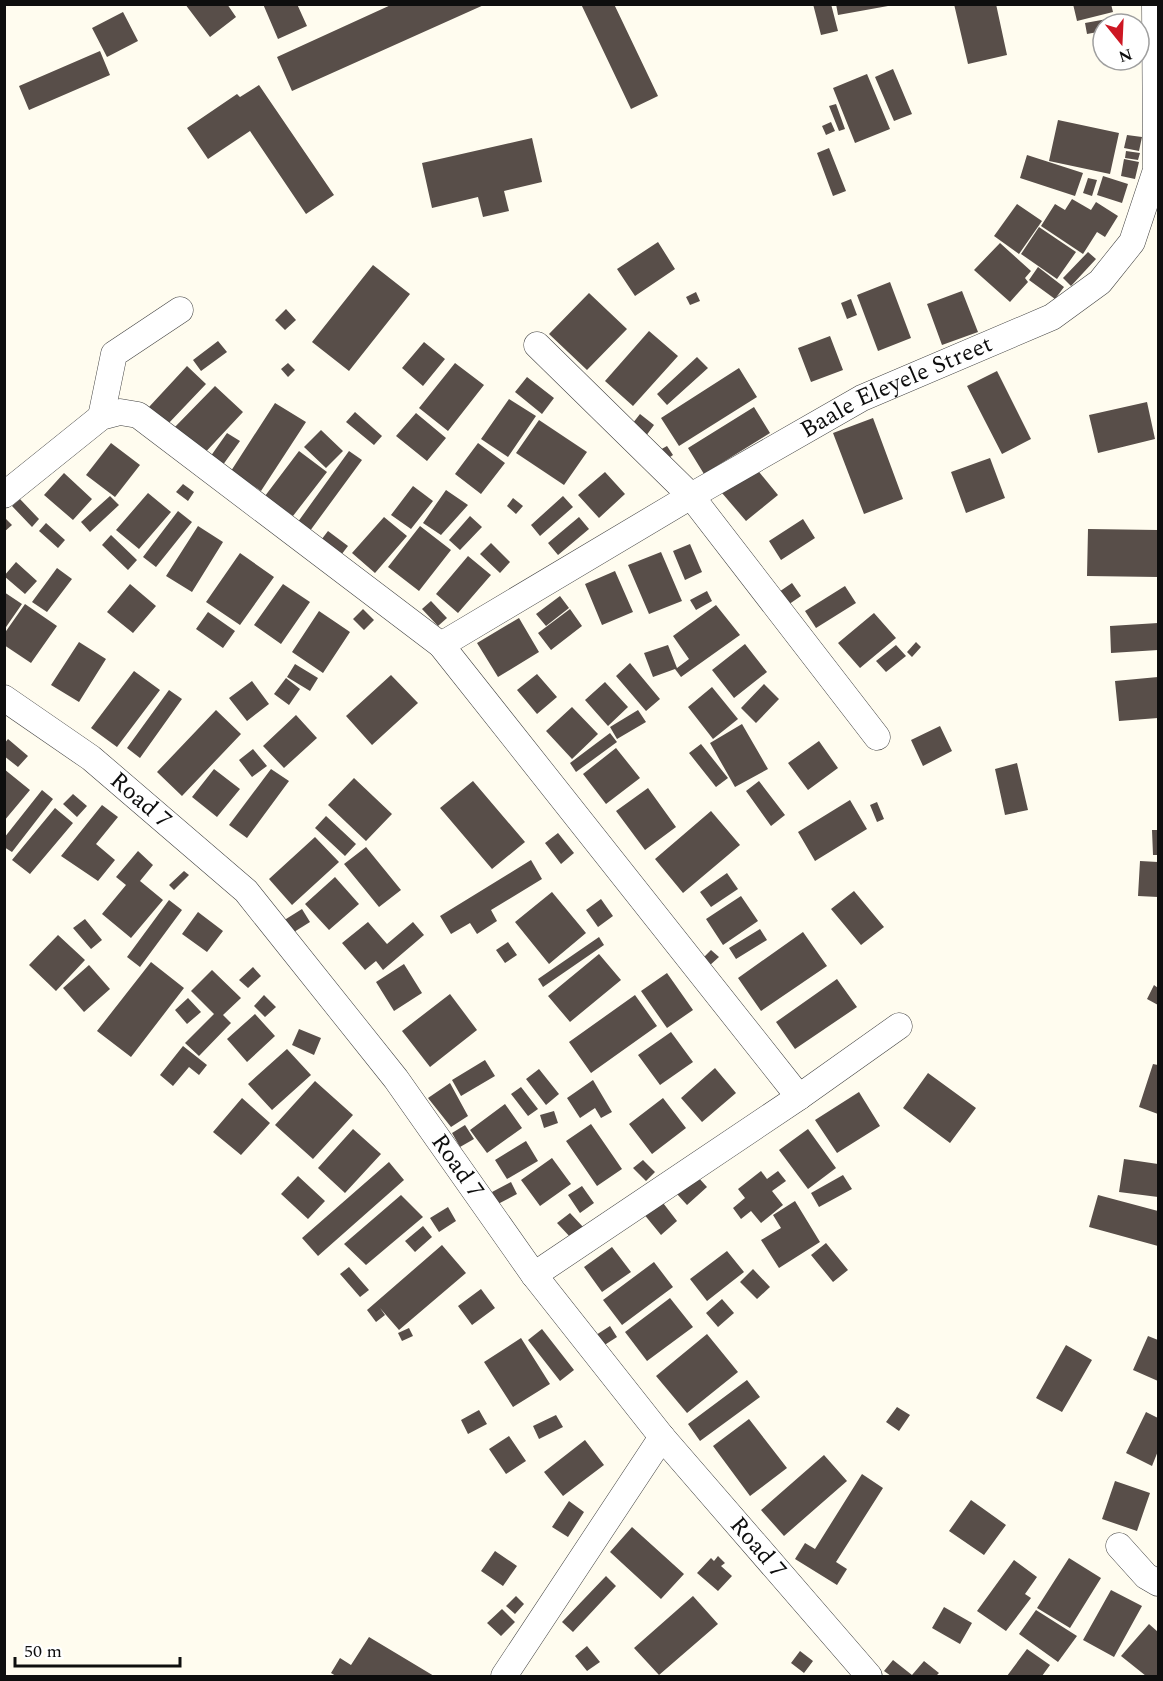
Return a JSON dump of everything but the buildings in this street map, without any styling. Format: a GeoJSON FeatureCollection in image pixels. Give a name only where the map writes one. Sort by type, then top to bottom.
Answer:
{"type":"FeatureCollection","features":[{"type":"Feature","properties":{"kind":"street","name":"Baale Eleyele Street"},"geometry":{"type":"LineString","coordinates":[[441,645],[691,496],[862,398],[1053,317],[1100,282],[1132,242],[1157,177],[1155,4]]}},
{"type":"Feature","properties":{"kind":"street"},"geometry":{"type":"LineString","coordinates":[[101,417],[114,354],[180,310]]}},
{"type":"Feature","properties":{"kind":"street"},"geometry":{"type":"LineString","coordinates":[[537,345],[691,496],[877,737]]}},
{"type":"Feature","properties":{"kind":"street"},"geometry":{"type":"LineString","coordinates":[[4,495],[101,417],[120,412],[138,416],[441,645],[799,1097]]}},
{"type":"Feature","properties":{"kind":"street","name":"Road 7"},"geometry":{"type":"LineString","coordinates":[[4,698],[91,758],[246,891],[396,1078],[534,1275],[662,1437],[868,1677]]}},
{"type":"Feature","properties":{"kind":"street"},"geometry":{"type":"LineString","coordinates":[[534,1275],[799,1097],[899,1026]]}},
{"type":"Feature","properties":{"kind":"street"},"geometry":{"type":"LineString","coordinates":[[504,1677],[662,1437]]}},
{"type":"Feature","properties":{"kind":"street"},"geometry":{"type":"LineString","coordinates":[[1119,1546],[1146,1576],[1158,1582]]}}]}
